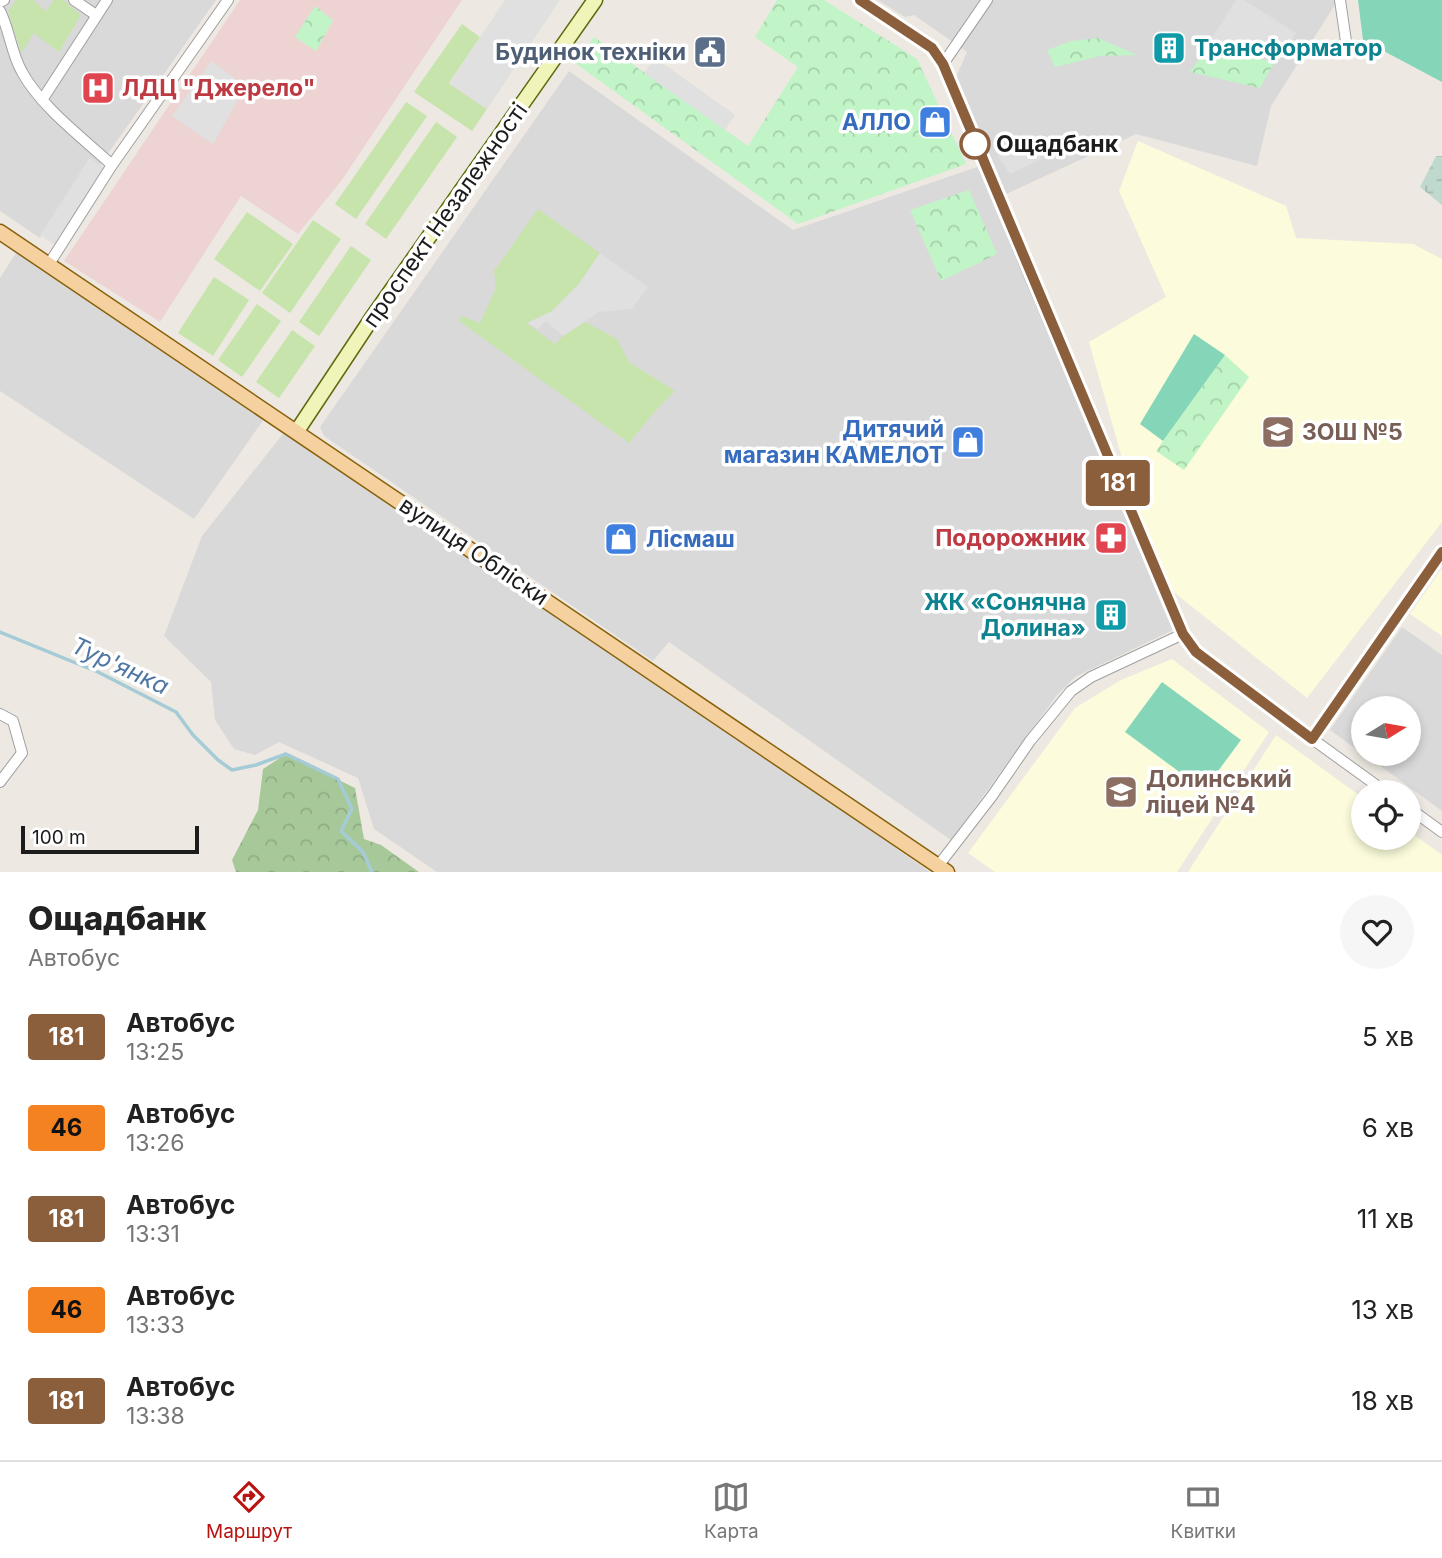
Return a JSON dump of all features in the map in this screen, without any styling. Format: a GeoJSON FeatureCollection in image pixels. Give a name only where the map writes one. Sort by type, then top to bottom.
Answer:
{"type":"FeatureCollection","features":[{"type":"Feature","properties":{"kind":"main road","name":"проспект Незалежності"},"geometry":{"type":"LineString","coordinates":[[297,431],[372,318],[595,0]]}},
{"type":"Feature","properties":{"kind":"main road","name":"вулиця Обліски"},"geometry":{"type":"LineString","coordinates":[[0,232],[942,869]]}},
{"type":"Feature","properties":{"kind":"street"},"geometry":{"type":"LineString","coordinates":[[74,0],[96,15]]}},
{"type":"Feature","properties":{"kind":"street"},"geometry":{"type":"LineString","coordinates":[[42,100],[107,0]]}},
{"type":"Feature","properties":{"kind":"street"},"geometry":{"type":"LineString","coordinates":[[49,264],[112,165],[228,0]]}},
{"type":"Feature","properties":{"kind":"street"},"geometry":{"type":"LineString","coordinates":[[860,0],[932,48],[943,64],[1033,284],[1183,634],[1210,665],[1369,780]]}},
{"type":"Feature","properties":{"kind":"street"},"geometry":{"type":"LineString","coordinates":[[943,64],[987,0]]}},
{"type":"Feature","properties":{"kind":"street"},"geometry":{"type":"LineString","coordinates":[[1340,0],[1347,48]]}},
{"type":"Feature","properties":{"kind":"street"},"geometry":{"type":"LineString","coordinates":[[0,11],[22,73],[42,100],[112,165]]}},
{"type":"Feature","properties":{"kind":"street"},"geometry":{"type":"LineString","coordinates":[[1312,739],[1442,552]]}},
{"type":"Feature","properties":{"kind":"street"},"geometry":{"type":"LineString","coordinates":[[942,869],[1030,741],[1071,691],[1091,677],[1183,634]]}},
{"type":"Feature","properties":{"kind":"street"},"geometry":{"type":"LineString","coordinates":[[0,714],[13,720],[22,753],[0,782]]}},
{"type":"Feature","properties":{"kind":"street"},"geometry":{"type":"LineString","coordinates":[[1421,817],[1442,832]]}},
{"type":"Feature","properties":{"kind":"shaded area"},"geometry":{"type":"Polygon","coordinates":[[[0,0],[216,0],[100,165],[89,159],[40,238],[0,211],[0,0]]]}},
{"type":"Feature","properties":{"kind":"shaded area"},"geometry":{"type":"Polygon","coordinates":[[[240,0],[462,0],[342,180],[298,234],[241,196],[160,322],[64,261],[240,0]]]}},
{"type":"Feature","properties":{"kind":"shaded area"},"geometry":{"type":"Polygon","coordinates":[[[505,0],[560,0],[487,109],[449,84],[505,0]]]}},
{"type":"Feature","properties":{"kind":"shaded area"},"geometry":{"type":"Polygon","coordinates":[[[878,0],[1338,0],[1271,106],[1257,166],[1136,134],[1004,195],[956,77],[967,52],[914,15],[905,17],[878,0]]]}},
{"type":"Feature","properties":{"kind":"shaded area"},"geometry":{"type":"Polygon","coordinates":[[[1236,0],[1244,0],[1296,33],[1280,60],[1212,38],[1236,0]]]}},
{"type":"Feature","properties":{"kind":"shaded area"},"geometry":{"type":"Polygon","coordinates":[[[655,58],[735,115],[725,130],[644,73],[655,58]]]}},
{"type":"Feature","properties":{"kind":"shaded area"},"geometry":{"type":"Polygon","coordinates":[[[211,61],[246,86],[213,144],[172,116],[211,61]]]}},
{"type":"Feature","properties":{"kind":"shaded area"},"geometry":{"type":"Polygon","coordinates":[[[569,71],[793,230],[980,166],[1175,629],[1075,677],[1057,695],[951,840],[669,642],[653,661],[324,436],[320,427],[569,71]]]}},
{"type":"Feature","properties":{"kind":"shaded area"},"geometry":{"type":"Polygon","coordinates":[[[1027,134],[1041,159],[1010,174],[998,156],[1027,134]]]}},
{"type":"Feature","properties":{"kind":"shaded area","name":"ЗОШ №5"},"geometry":{"type":"Polygon","coordinates":[[[1138,141],[1286,206],[1296,238],[1413,244],[1442,259],[1442,522],[1307,698],[1156,578],[1089,342],[1166,297],[1119,191],[1138,141]]]}},
{"type":"Feature","properties":{"kind":"shaded area"},"geometry":{"type":"Polygon","coordinates":[[[90,158],[106,169],[56,246],[40,235],[90,158]]]}},
{"type":"Feature","properties":{"kind":"shaded area"},"geometry":{"type":"Polygon","coordinates":[[[16,253],[264,419],[194,519],[0,391],[0,278],[16,253]]]}},
{"type":"Feature","properties":{"kind":"shaded area"},"geometry":{"type":"Polygon","coordinates":[[[600,253],[648,287],[632,309],[599,312],[563,336],[546,321],[538,329],[527,323],[552,311],[578,285],[600,253]]]}},
{"type":"Feature","properties":{"kind":"shaded area"},"geometry":{"type":"Polygon","coordinates":[[[286,430],[930,872],[437,872],[374,829],[358,778],[279,742],[255,755],[234,749],[215,720],[211,682],[164,636],[202,536],[286,430]]]}},
{"type":"Feature","properties":{"kind":"shaded area"},"geometry":{"type":"Polygon","coordinates":[[[1442,568],[1442,636],[1410,614],[1442,568]]]}},
{"type":"Feature","properties":{"kind":"shaded area"},"geometry":{"type":"Polygon","coordinates":[[[1402,627],[1442,655],[1442,811],[1421,796],[1421,780],[1400,780],[1380,766],[1421,766],[1421,696],[1354,696],[1402,627]]]}},
{"type":"Feature","properties":{"kind":"shaded area","name":"Долинський ліцей №4"},"geometry":{"type":"Polygon","coordinates":[[[1172,659],[1269,732],[1177,872],[995,872],[968,853],[1075,708],[1121,680],[1172,659]]]}},
{"type":"Feature","properties":{"kind":"shaded area"},"geometry":{"type":"Polygon","coordinates":[[[1351,700],[1351,745],[1330,730],[1351,700]]]}},
{"type":"Feature","properties":{"kind":"shaded area"},"geometry":{"type":"Polygon","coordinates":[[[1276,735],[1351,789],[1351,850],[1421,850],[1421,840],[1442,855],[1442,872],[1188,872],[1276,735]]]}},
{"type":"Feature","properties":{"kind":"green space"},"geometry":{"type":"Polygon","coordinates":[[[16,0],[33,0],[46,11],[54,0],[63,0],[81,15],[59,52],[34,33],[21,53],[8,11],[16,0]]]}},
{"type":"Feature","properties":{"kind":"green space"},"geometry":{"type":"Polygon","coordinates":[[[777,0],[824,0],[917,59],[966,164],[798,224],[575,63],[594,37],[748,146],[798,67],[755,37],[777,0]]]}},
{"type":"Feature","properties":{"kind":"green space"},"geometry":{"type":"Polygon","coordinates":[[[1358,0],[1442,0],[1442,82],[1363,40],[1358,0]]]}},
{"type":"Feature","properties":{"kind":"green space"},"geometry":{"type":"Polygon","coordinates":[[[315,6],[333,20],[316,51],[295,37],[315,6]]]}},
{"type":"Feature","properties":{"kind":"green space"},"geometry":{"type":"Polygon","coordinates":[[[462,24],[480,37],[449,83],[487,109],[472,131],[414,92],[462,24]]]}},
{"type":"Feature","properties":{"kind":"green space"},"geometry":{"type":"Polygon","coordinates":[[[1098,38],[1137,55],[1100,56],[1055,67],[1047,50],[1071,41],[1098,38]]]}},
{"type":"Feature","properties":{"kind":"green space"},"geometry":{"type":"Polygon","coordinates":[[[1211,43],[1274,63],[1260,88],[1190,72],[1211,43]]]}},
{"type":"Feature","properties":{"kind":"green space"},"geometry":{"type":"Polygon","coordinates":[[[406,102],[427,116],[356,219],[335,204],[406,102]]]}},
{"type":"Feature","properties":{"kind":"green space"},"geometry":{"type":"Polygon","coordinates":[[[436,122],[457,137],[386,239],[365,224],[436,122]]]}},
{"type":"Feature","properties":{"kind":"green space"},"geometry":{"type":"Polygon","coordinates":[[[1436,156],[1442,156],[1442,205],[1420,187],[1436,156]]]}},
{"type":"Feature","properties":{"kind":"green space"},"geometry":{"type":"Polygon","coordinates":[[[969,190],[997,254],[941,281],[910,210],[969,190]]]}},
{"type":"Feature","properties":{"kind":"green space"},"geometry":{"type":"Polygon","coordinates":[[[538,209],[600,253],[578,285],[552,312],[528,324],[555,344],[585,322],[617,339],[629,362],[675,391],[629,443],[459,321],[462,316],[480,323],[496,288],[494,271],[538,209]]]}},
{"type":"Feature","properties":{"kind":"green space"},"geometry":{"type":"Polygon","coordinates":[[[247,212],[293,244],[260,291],[214,259],[247,212]]]}},
{"type":"Feature","properties":{"kind":"green space"},"geometry":{"type":"Polygon","coordinates":[[[313,220],[341,239],[290,313],[262,293],[313,220]]]}},
{"type":"Feature","properties":{"kind":"green space"},"geometry":{"type":"Polygon","coordinates":[[[351,246],[371,260],[319,336],[299,322],[351,246]]]}},
{"type":"Feature","properties":{"kind":"green space"},"geometry":{"type":"Polygon","coordinates":[[[214,277],[249,300],[213,356],[178,333],[214,277]]]}},
{"type":"Feature","properties":{"kind":"green space"},"geometry":{"type":"Polygon","coordinates":[[[257,304],[281,321],[242,377],[218,360],[257,304]]]}},
{"type":"Feature","properties":{"kind":"green space"},"geometry":{"type":"Polygon","coordinates":[[[292,330],[315,346],[279,398],[256,382],[292,330]]]}},
{"type":"Feature","properties":{"kind":"green space"},"geometry":{"type":"Polygon","coordinates":[[[1194,334],[1225,355],[1163,441],[1140,424],[1194,334]]]}},
{"type":"Feature","properties":{"kind":"green space"},"geometry":{"type":"Polygon","coordinates":[[[1225,355],[1249,377],[1184,470],[1156,451],[1225,355]]]}},
{"type":"Feature","properties":{"kind":"green space"},"geometry":{"type":"Polygon","coordinates":[[[1162,682],[1241,740],[1204,790],[1125,732],[1162,682]]]}},
{"type":"Feature","properties":{"kind":"green space"},"geometry":{"type":"Polygon","coordinates":[[[286,754],[355,788],[364,839],[381,845],[419,872],[236,872],[232,860],[258,810],[263,769],[286,754]]]}},
{"type":"Feature","properties":{"kind":"waterway","name":"Тур'янка"},"geometry":{"type":"LineString","coordinates":[[0,632],[98,672],[176,712],[193,735],[232,770],[286,754],[338,779],[352,809],[341,831],[363,852],[372,872]]}},
{"type":"Feature","properties":{"kind":"bus line","name":"181"},"geometry":{"type":"LineString","coordinates":[[860,0],[932,48],[943,64],[1028,272],[1183,634],[1196,652],[1312,739],[1442,552]]}},
{"type":"Feature","properties":{"kind":"place","name":"Трансформатор"},"geometry":{"type":"Point","coordinates":[1169,48]}},
{"type":"Feature","properties":{"kind":"place","name":"Будинок техніки"},"geometry":{"type":"Point","coordinates":[710,52]}},
{"type":"Feature","properties":{"kind":"place","name":"ЛДЦ \"Джерело\""},"geometry":{"type":"Point","coordinates":[98,88]}},
{"type":"Feature","properties":{"kind":"place","name":"АЛЛО"},"geometry":{"type":"Point","coordinates":[935,122]}},
{"type":"Feature","properties":{"kind":"place","name":"Ощадбанк"},"geometry":{"type":"Point","coordinates":[975,144]}},
{"type":"Feature","properties":{"kind":"place","name":"ЗОШ №5"},"geometry":{"type":"Point","coordinates":[1278,432]}},
{"type":"Feature","properties":{"kind":"place","name":"Дитячий магазин КАМЕЛОТ"},"geometry":{"type":"Point","coordinates":[968,442]}},
{"type":"Feature","properties":{"kind":"place","name":"Подорожник"},"geometry":{"type":"Point","coordinates":[1111,538]}},
{"type":"Feature","properties":{"kind":"place","name":"Лісмаш"},"geometry":{"type":"Point","coordinates":[621,539]}},
{"type":"Feature","properties":{"kind":"place","name":"ЖК «Сонячна Долина»"},"geometry":{"type":"Point","coordinates":[1111,615]}},
{"type":"Feature","properties":{"kind":"place","name":"Долинський ліцей №4"},"geometry":{"type":"Point","coordinates":[1121,792]}}]}
